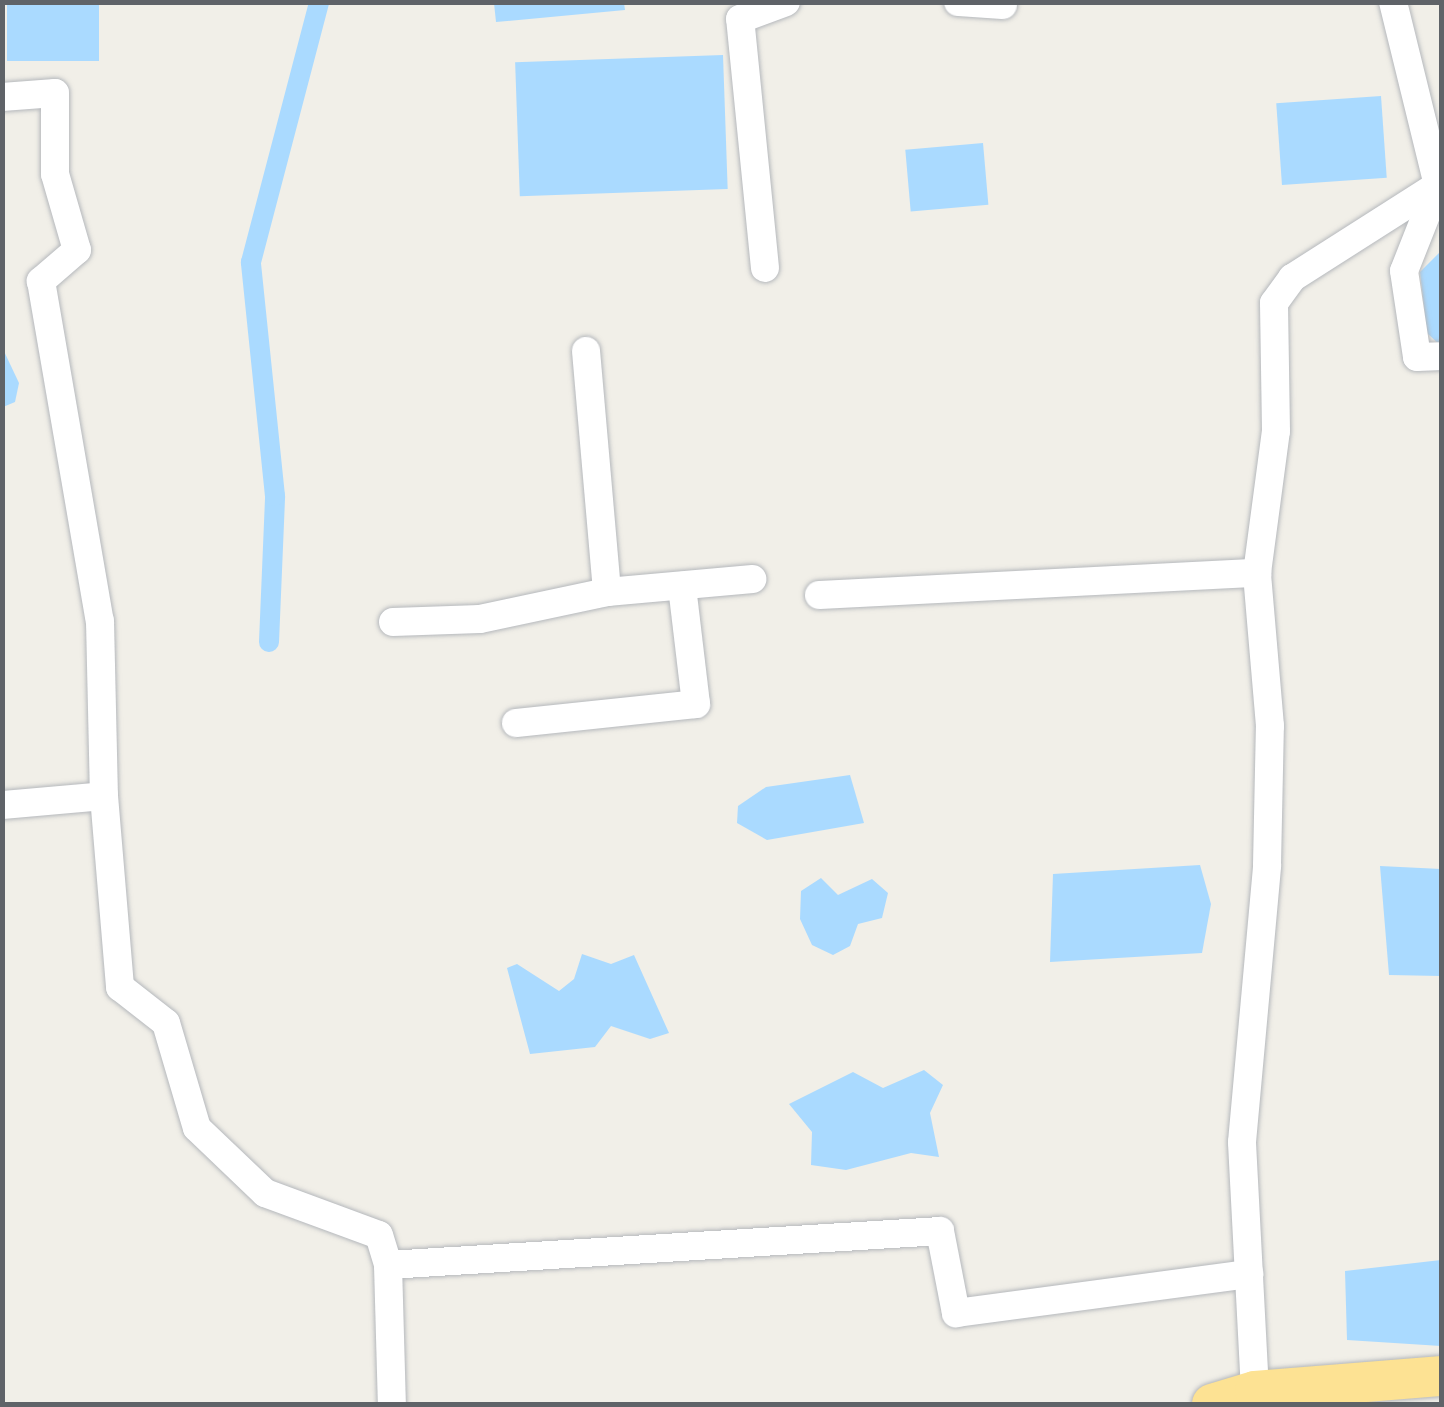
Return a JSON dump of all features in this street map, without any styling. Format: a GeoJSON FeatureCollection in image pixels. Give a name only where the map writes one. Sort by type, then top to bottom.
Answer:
{"type":"FeatureCollection","features":[{"type":"Feature","properties":{"kind":"highway"},"geometry":{"type":"LineString","coordinates":[[1212,1404],[1255,1391],[1442,1376]]}},
{"type":"Feature","properties":{"kind":"highway"},"geometry":{"type":"LineString","coordinates":[[1312,1404],[1442,1396]]}},
{"type":"Feature","properties":{"kind":"street"},"geometry":{"type":"LineString","coordinates":[[765,268],[740,19],[786,2]]}},
{"type":"Feature","properties":{"kind":"street"},"geometry":{"type":"LineString","coordinates":[[958,2],[1012,3]]}},
{"type":"Feature","properties":{"kind":"street"},"geometry":{"type":"LineString","coordinates":[[1393,2],[1438,184],[1404,271],[1418,357],[1442,356]]}},
{"type":"Feature","properties":{"kind":"street"},"geometry":{"type":"LineString","coordinates":[[2,97],[54,93],[55,174],[77,250],[41,281],[100,620],[104,796],[120,987],[166,1022],[198,1128],[265,1193],[379,1235],[388,1265],[392,1404]]}},
{"type":"Feature","properties":{"kind":"street"},"geometry":{"type":"LineString","coordinates":[[1255,1391],[1242,1142],[1270,726],[1257,573],[1276,431],[1274,303],[1292,278],[1438,184]]}},
{"type":"Feature","properties":{"kind":"street"},"geometry":{"type":"LineString","coordinates":[[586,351],[607,592]]}},
{"type":"Feature","properties":{"kind":"street"},"geometry":{"type":"LineString","coordinates":[[820,596],[1257,573]]}},
{"type":"Feature","properties":{"kind":"street"},"geometry":{"type":"LineString","coordinates":[[392,622],[480,619],[607,592],[752,580]]}},
{"type":"Feature","properties":{"kind":"street"},"geometry":{"type":"LineString","coordinates":[[516,724],[696,704],[682,586]]}},
{"type":"Feature","properties":{"kind":"street"},"geometry":{"type":"LineString","coordinates":[[2,805],[104,796]]}},
{"type":"Feature","properties":{"kind":"street"},"geometry":{"type":"LineString","coordinates":[[388,1265],[940,1231],[956,1313],[1249,1274]]}},
{"type":"Feature","properties":{"kind":"water"},"geometry":{"type":"Polygon","coordinates":[[[7,3],[99,3],[99,61],[7,61],[7,3]]]}},
{"type":"Feature","properties":{"kind":"water"},"geometry":{"type":"Polygon","coordinates":[[[494,3],[624,3],[625,10],[496,22],[494,3]]]}},
{"type":"Feature","properties":{"kind":"water"},"geometry":{"type":"Polygon","coordinates":[[[723,55],[728,189],[520,196],[515,62],[723,55]]]}},
{"type":"Feature","properties":{"kind":"water"},"geometry":{"type":"Polygon","coordinates":[[[1381,96],[1387,178],[1282,185],[1276,103],[1381,96]]]}},
{"type":"Feature","properties":{"kind":"water"},"geometry":{"type":"Polygon","coordinates":[[[983,143],[988,205],[911,212],[905,150],[983,143]]]}},
{"type":"Feature","properties":{"kind":"water"},"geometry":{"type":"Polygon","coordinates":[[[1441,251],[1441,346],[1427,333],[1420,272],[1441,251]]]}},
{"type":"Feature","properties":{"kind":"water"},"geometry":{"type":"Polygon","coordinates":[[[2,347],[19,383],[15,402],[3,407],[2,347]]]}},
{"type":"Feature","properties":{"kind":"water"},"geometry":{"type":"Polygon","coordinates":[[[850,775],[864,823],[767,840],[737,823],[738,806],[766,787],[850,775]]]}},
{"type":"Feature","properties":{"kind":"water"},"geometry":{"type":"Polygon","coordinates":[[[1200,865],[1211,904],[1202,953],[1050,962],[1053,874],[1200,865]]]}},
{"type":"Feature","properties":{"kind":"water"},"geometry":{"type":"Polygon","coordinates":[[[1380,866],[1441,869],[1441,976],[1389,975],[1380,866]]]}},
{"type":"Feature","properties":{"kind":"water"},"geometry":{"type":"Polygon","coordinates":[[[821,878],[838,895],[872,879],[888,893],[882,918],[858,924],[850,946],[833,955],[812,945],[800,919],[801,891],[821,878]]]}},
{"type":"Feature","properties":{"kind":"water"},"geometry":{"type":"Polygon","coordinates":[[[582,954],[611,964],[634,955],[669,1033],[650,1039],[611,1026],[595,1047],[530,1054],[507,968],[517,964],[559,991],[574,979],[582,954]]]}},
{"type":"Feature","properties":{"kind":"water"},"geometry":{"type":"Polygon","coordinates":[[[924,1070],[943,1085],[930,1113],[939,1157],[911,1153],[846,1170],[811,1165],[812,1132],[789,1104],[853,1072],[883,1088],[924,1070]]]}},
{"type":"Feature","properties":{"kind":"water"},"geometry":{"type":"Polygon","coordinates":[[[1441,1260],[1441,1346],[1347,1340],[1345,1271],[1441,1260]]]}},
{"type":"Feature","properties":{"kind":"waterway"},"geometry":{"type":"LineString","coordinates":[[269,642],[275,496],[251,262],[319,2]]}}]}
